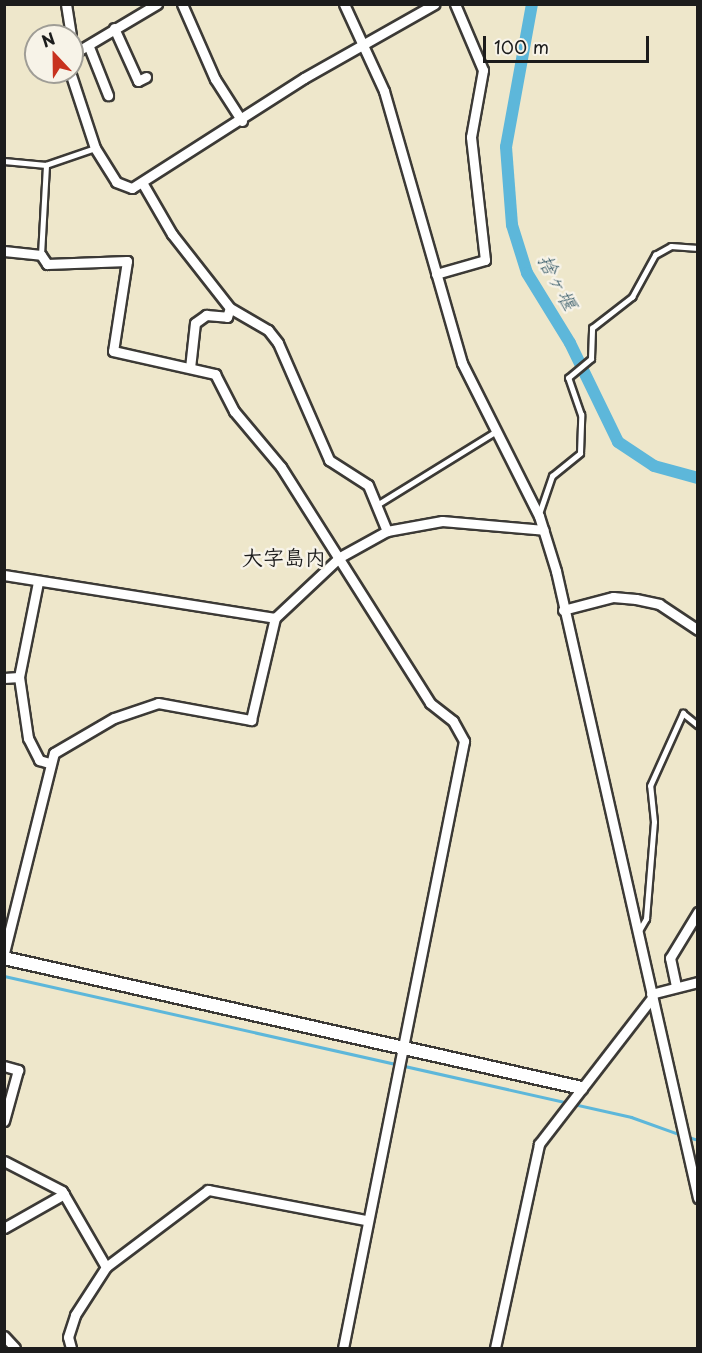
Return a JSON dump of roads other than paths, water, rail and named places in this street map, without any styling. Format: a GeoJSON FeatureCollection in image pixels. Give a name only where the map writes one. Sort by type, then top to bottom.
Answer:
{"type":"FeatureCollection","features":[{"type":"Feature","properties":{"kind":"street"},"geometry":{"type":"LineString","coordinates":[[66,4],[69,24]]}},
{"type":"Feature","properties":{"kind":"street"},"geometry":{"type":"LineString","coordinates":[[84,49],[143,7],[157,4]]}},
{"type":"Feature","properties":{"kind":"street"},"geometry":{"type":"LineString","coordinates":[[182,4],[215,79],[242,121]]}},
{"type":"Feature","properties":{"kind":"street"},"geometry":{"type":"LineString","coordinates":[[344,4],[384,91],[462,363],[493,433],[539,516],[544,530],[698,1198]]}},
{"type":"Feature","properties":{"kind":"street"},"geometry":{"type":"LineString","coordinates":[[74,84],[95,148],[123,187],[143,184],[242,121],[304,78],[435,4]]}},
{"type":"Feature","properties":{"kind":"street"},"geometry":{"type":"LineString","coordinates":[[436,274],[485,260],[471,137],[483,70],[455,4]]}},
{"type":"Feature","properties":{"kind":"street"},"geometry":{"type":"LineString","coordinates":[[114,28],[138,81],[146,77]]}},
{"type":"Feature","properties":{"kind":"street"},"geometry":{"type":"LineString","coordinates":[[89,47],[108,95]]}},
{"type":"Feature","properties":{"kind":"street"},"geometry":{"type":"LineString","coordinates":[[143,184],[172,234],[230,308],[268,330],[278,343],[329,460],[368,485],[387,531]]}},
{"type":"Feature","properties":{"kind":"street"},"geometry":{"type":"LineString","coordinates":[[4,250],[41,255],[47,264],[127,261],[113,351],[215,374],[234,411],[270,451],[340,557],[430,703],[453,721],[465,751],[366,1220],[343,1348]]}},
{"type":"Feature","properties":{"kind":"street"},"geometry":{"type":"LineString","coordinates":[[190,368],[195,324],[206,315],[227,317],[230,308]]}},
{"type":"Feature","properties":{"kind":"street"},"geometry":{"type":"LineString","coordinates":[[4,953],[49,763],[54,753],[81,736],[158,703],[251,720],[275,618],[340,557],[387,531],[442,521],[544,530]]}},
{"type":"Feature","properties":{"kind":"street"},"geometry":{"type":"LineString","coordinates":[[4,575],[275,618]]}},
{"type":"Feature","properties":{"kind":"street"},"geometry":{"type":"LineString","coordinates":[[38,582],[19,677],[27,738],[39,760],[49,763]]}},
{"type":"Feature","properties":{"kind":"street"},"geometry":{"type":"LineString","coordinates":[[563,610],[613,597],[636,599],[659,604],[698,630]]}},
{"type":"Feature","properties":{"kind":"street"},"geometry":{"type":"LineString","coordinates":[[4,678],[19,677]]}},
{"type":"Feature","properties":{"kind":"street"},"geometry":{"type":"LineString","coordinates":[[676,986],[670,958],[698,912]]}},
{"type":"Feature","properties":{"kind":"street"},"geometry":{"type":"LineString","coordinates":[[4,958],[582,1088]]}},
{"type":"Feature","properties":{"kind":"street"},"geometry":{"type":"LineString","coordinates":[[495,1348],[539,1144],[652,996],[676,986],[698,982]]}},
{"type":"Feature","properties":{"kind":"street"},"geometry":{"type":"LineString","coordinates":[[4,1066],[18,1070],[4,1121]]}},
{"type":"Feature","properties":{"kind":"street"},"geometry":{"type":"LineString","coordinates":[[686,1147],[698,1148]]}},
{"type":"Feature","properties":{"kind":"street"},"geometry":{"type":"LineString","coordinates":[[4,1161],[64,1194],[106,1267]]}},
{"type":"Feature","properties":{"kind":"street"},"geometry":{"type":"LineString","coordinates":[[71,1348],[68,1337],[75,1315],[106,1267],[158,1224],[216,1188],[366,1220]]}},
{"type":"Feature","properties":{"kind":"street"},"geometry":{"type":"LineString","coordinates":[[4,1228],[64,1194]]}},
{"type":"Feature","properties":{"kind":"street"},"geometry":{"type":"LineString","coordinates":[[4,1336],[15,1348]]}},
{"type":"Feature","properties":{"kind":"lane"},"geometry":{"type":"LineString","coordinates":[[4,161],[46,165],[95,148]]}},
{"type":"Feature","properties":{"kind":"lane"},"geometry":{"type":"LineString","coordinates":[[41,255],[46,165]]}},
{"type":"Feature","properties":{"kind":"lane"},"geometry":{"type":"LineString","coordinates":[[539,516],[552,476],[580,453],[581,415],[568,378],[591,359],[592,328],[632,297],[655,255],[670,246],[698,248]]}},
{"type":"Feature","properties":{"kind":"lane"},"geometry":{"type":"LineString","coordinates":[[376,505],[493,433]]}},
{"type":"Feature","properties":{"kind":"lane"},"geometry":{"type":"LineString","coordinates":[[638,934],[646,919],[654,822],[650,786],[683,713],[698,725]]}},
{"type":"Feature","properties":{"kind":"waterway","name":"捨ヶ堰"},"geometry":{"type":"LineString","coordinates":[[532,4],[506,147],[512,225],[527,273],[570,343],[618,442],[654,466],[698,478]]}},
{"type":"Feature","properties":{"kind":"waterway"},"geometry":{"type":"LineString","coordinates":[[4,976],[631,1117],[681,1135]]}},
{"type":"Feature","properties":{"kind":"waterway"},"geometry":{"type":"LineString","coordinates":[[688,1137],[698,1140]]}},
{"type":"Feature","properties":{"kind":"district","name":"大字島内"},"geometry":{"type":"Point","coordinates":[284,556]}}]}
